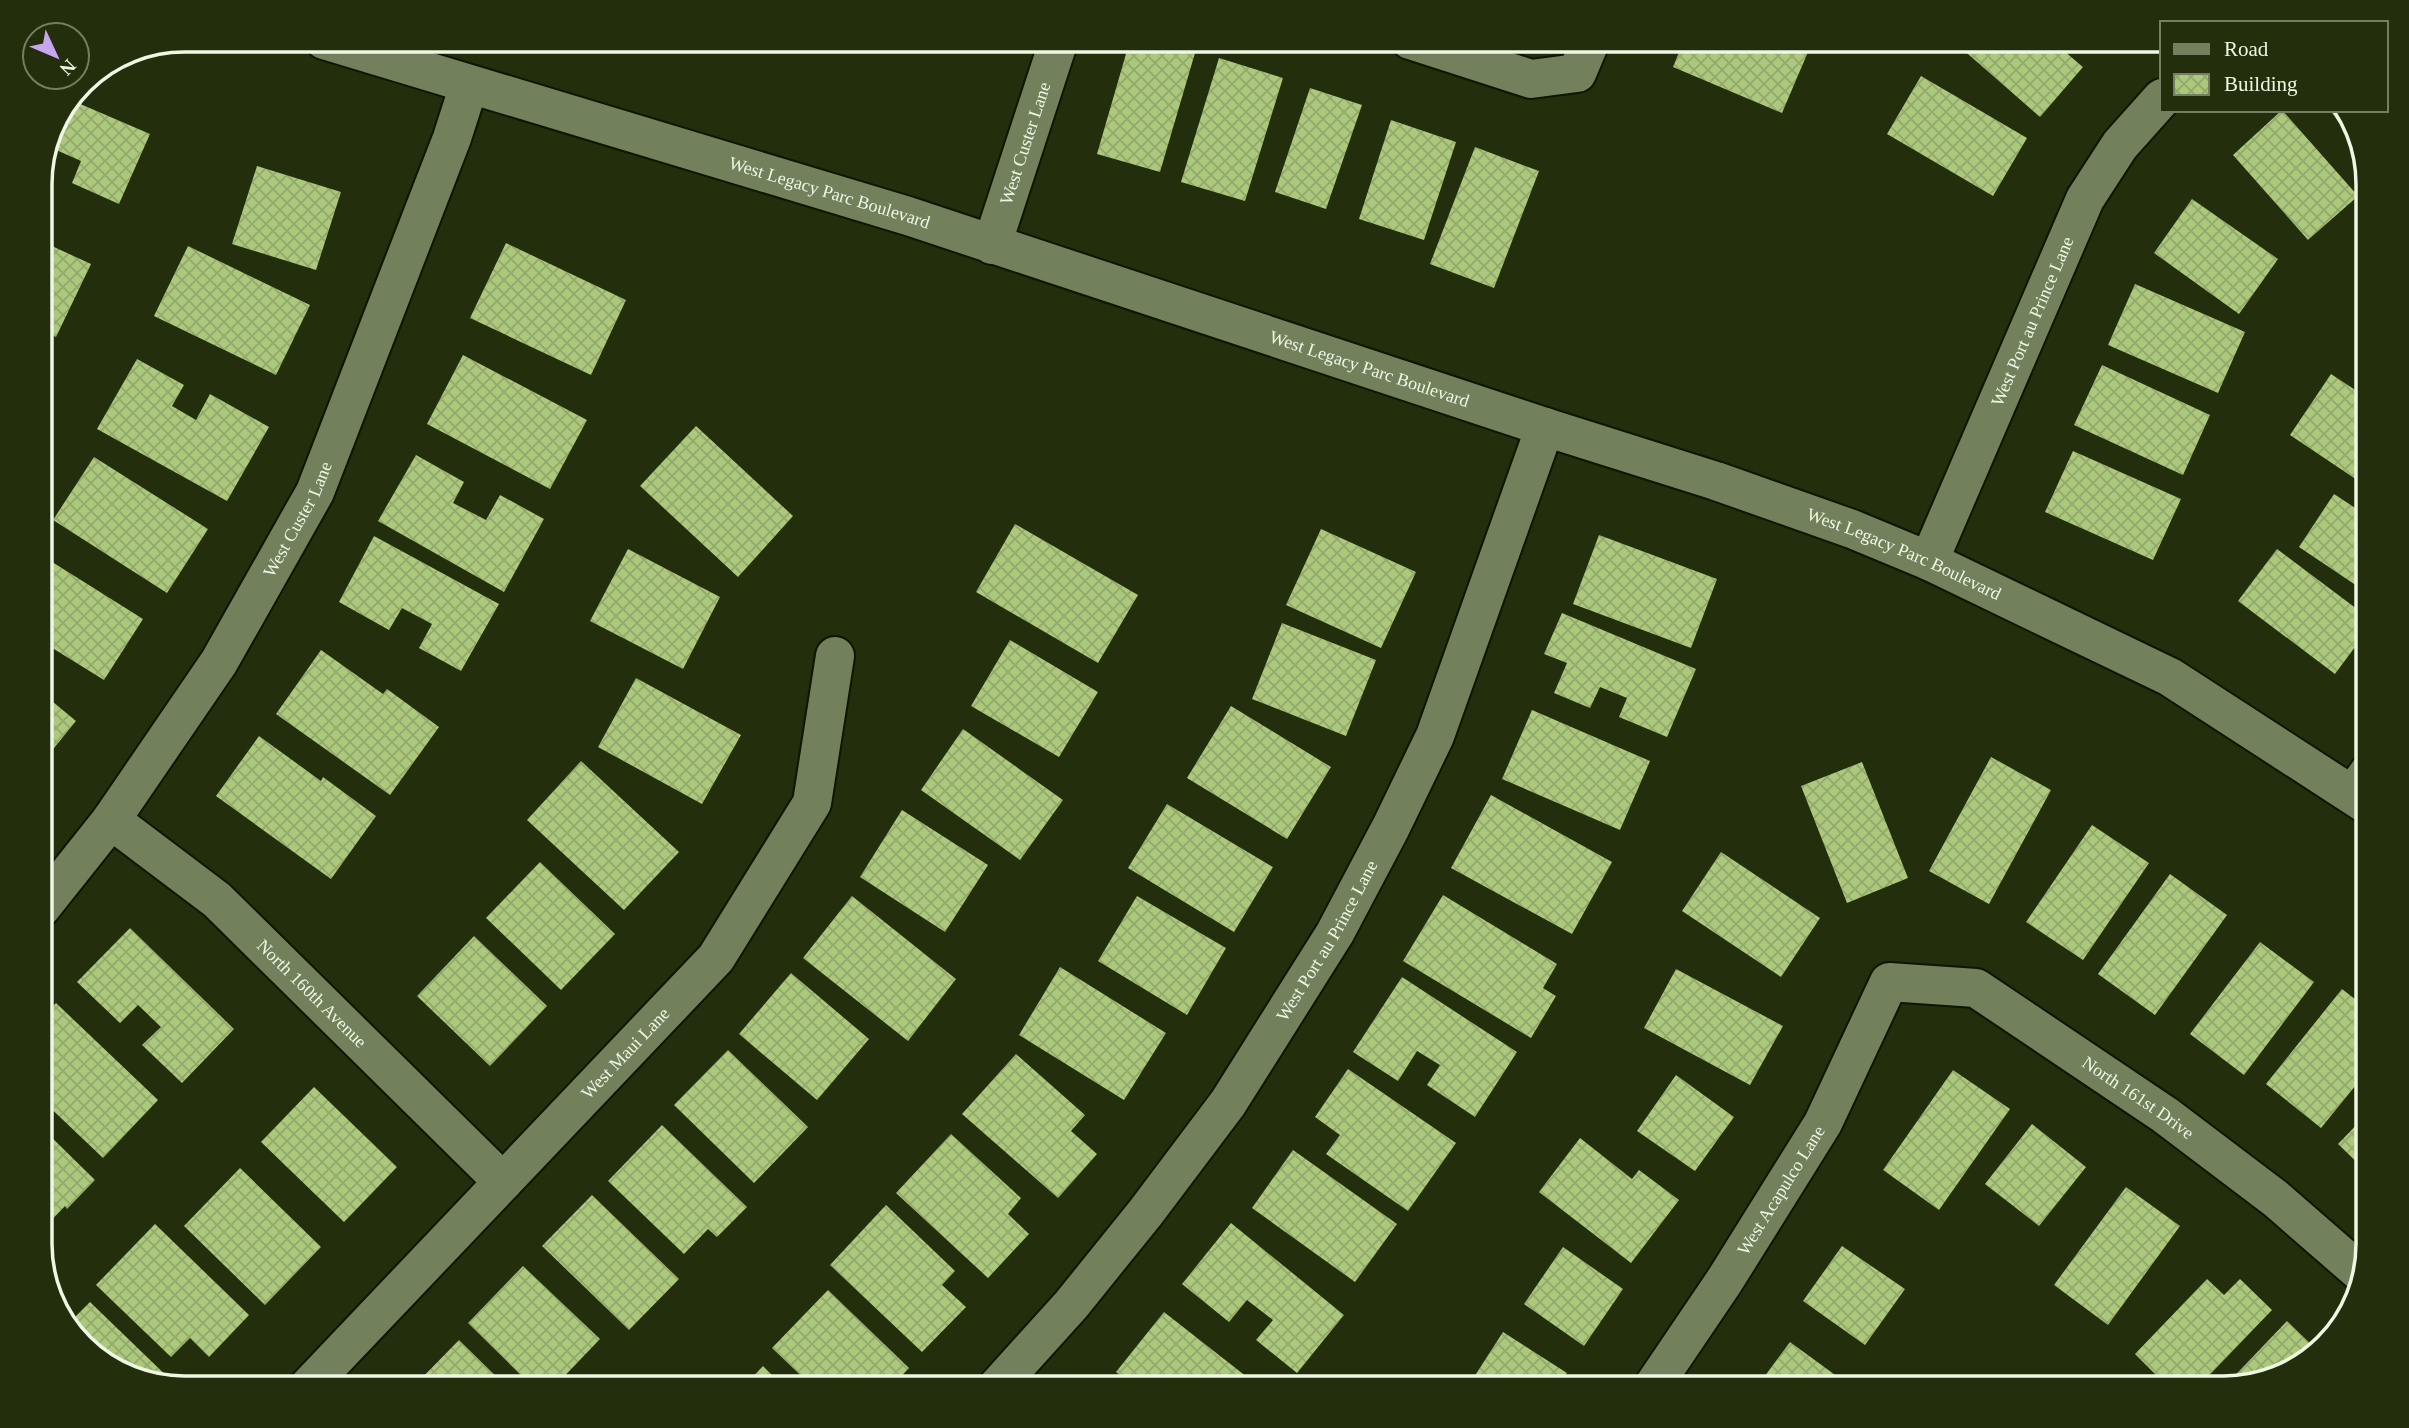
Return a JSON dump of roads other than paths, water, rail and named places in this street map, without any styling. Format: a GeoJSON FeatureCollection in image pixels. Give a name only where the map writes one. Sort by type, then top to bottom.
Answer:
{"type":"FeatureCollection","features":[{"type":"Feature","properties":{"kind":"street"},"geometry":{"type":"LineString","coordinates":[[1448,52],[1531,79],[1584,57]]}},
{"type":"Feature","properties":{"kind":"street","name":"West Legacy Parc Boulevard"},"geometry":{"type":"LineString","coordinates":[[366,53],[908,216],[1716,481],[1852,529],[1929,561],[2170,677],[2356,787]]}},
{"type":"Feature","properties":{"kind":"street","name":"West Custer Lane"},"geometry":{"type":"LineString","coordinates":[[992,245],[1055,53]]}},
{"type":"Feature","properties":{"kind":"street","name":"West Custer Lane"},"geometry":{"type":"LineString","coordinates":[[53,893],[111,820],[219,662],[315,492],[452,138],[469,85]]}},
{"type":"Feature","properties":{"kind":"street","name":"West Port au Prince Lane"},"geometry":{"type":"LineString","coordinates":[[1929,561],[2085,199],[2120,145],[2160,100]]}},
{"type":"Feature","properties":{"kind":"street","name":"West Port au Prince Lane"},"geometry":{"type":"LineString","coordinates":[[1007,1376],[1071,1305],[1146,1212],[1228,1103],[1335,933],[1435,737],[1545,427]]}},
{"type":"Feature","properties":{"kind":"street","name":"West Maui Lane"},"geometry":{"type":"LineString","coordinates":[[318,1376],[716,958],[812,803],[835,656]]}},
{"type":"Feature","properties":{"kind":"street","name":"North 160th Avenue"},"geometry":{"type":"LineString","coordinates":[[111,820],[217,900],[503,1182]]}},
{"type":"Feature","properties":{"kind":"street","name":"North 161st Drive"},"geometry":{"type":"LineString","coordinates":[[1889,982],[1976,988],[2165,1115],[2276,1199],[2354,1267]]}},
{"type":"Feature","properties":{"kind":"street","name":"West Acapulco Lane"},"geometry":{"type":"LineString","coordinates":[[1660,1376],[1725,1280],[1823,1123],[1889,982]]}}]}
